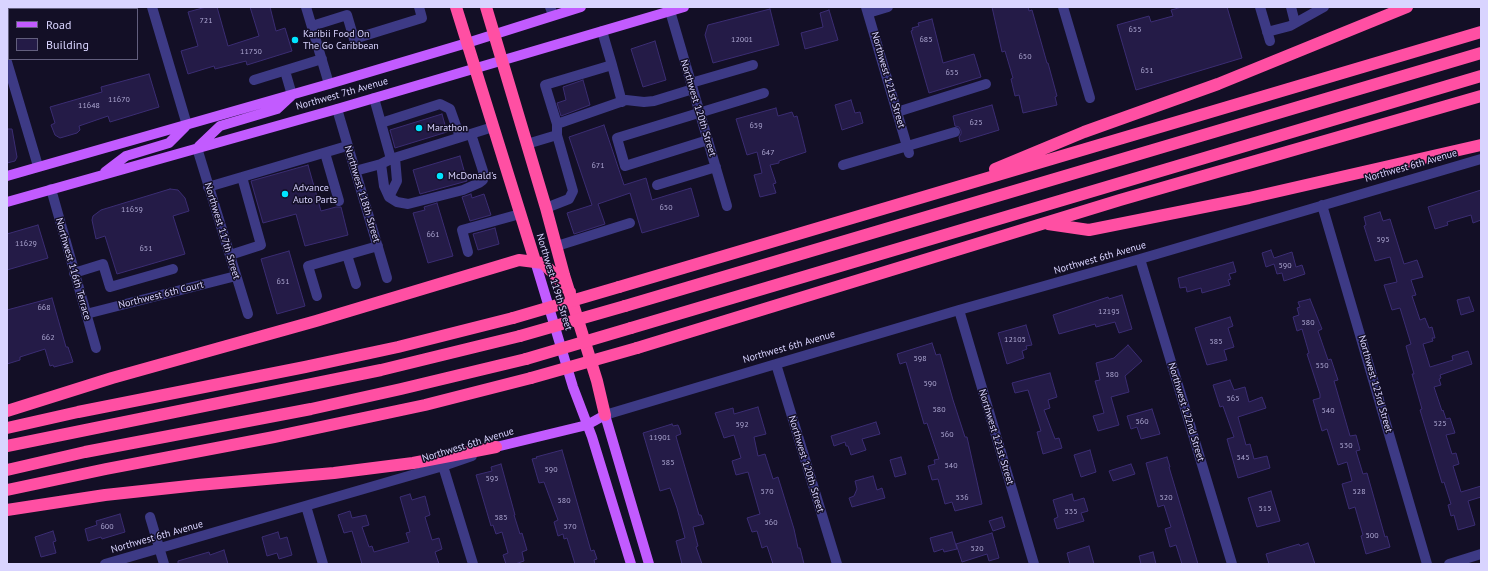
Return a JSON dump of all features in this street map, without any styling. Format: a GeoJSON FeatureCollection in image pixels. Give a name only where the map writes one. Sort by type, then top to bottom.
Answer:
{"type":"FeatureCollection","features":[{"type":"Feature","properties":{"kind":"highway","name":"Northwest 119th Street"},"geometry":{"type":"LineString","coordinates":[[456,7],[535,261]]}},
{"type":"Feature","properties":{"kind":"highway","name":"Northwest 119th Street"},"geometry":{"type":"LineString","coordinates":[[486,7],[558,246],[605,414]]}},
{"type":"Feature","properties":{"kind":"highway"},"geometry":{"type":"LineString","coordinates":[[932,195],[1084,132],[1218,84],[1407,7]]}},
{"type":"Feature","properties":{"kind":"highway"},"geometry":{"type":"LineString","coordinates":[[7,428],[78,412],[398,347],[513,318],[1481,32]]}},
{"type":"Feature","properties":{"kind":"highway"},"geometry":{"type":"LineString","coordinates":[[7,446],[374,372],[520,336],[1481,53]]}},
{"type":"Feature","properties":{"kind":"highway"},"geometry":{"type":"LineString","coordinates":[[7,470],[85,452],[311,409],[526,359],[1481,76]]}},
{"type":"Feature","properties":{"kind":"highway"},"geometry":{"type":"LineString","coordinates":[[7,490],[106,469],[281,436],[425,405],[531,378],[637,348],[1120,200],[1481,96]]}},
{"type":"Feature","properties":{"kind":"highway"},"geometry":{"type":"LineString","coordinates":[[1045,223],[1089,230],[1249,198],[1481,144]]}},
{"type":"Feature","properties":{"kind":"highway"},"geometry":{"type":"LineString","coordinates":[[7,411],[112,378],[316,321],[519,260],[543,263],[570,292]]}},
{"type":"Feature","properties":{"kind":"highway"},"geometry":{"type":"LineString","coordinates":[[7,510],[105,495],[334,473],[413,463],[496,447]]}},
{"type":"Feature","properties":{"kind":"main road","name":"Northwest 7th Avenue"},"geometry":{"type":"LineString","coordinates":[[7,176],[494,35],[551,11],[581,7]]}},
{"type":"Feature","properties":{"kind":"main road","name":"Northwest 7th Avenue"},"geometry":{"type":"LineString","coordinates":[[7,202],[336,109],[684,7]]}},
{"type":"Feature","properties":{"kind":"main road"},"geometry":{"type":"LineString","coordinates":[[197,148],[220,126],[277,110],[292,94]]}},
{"type":"Feature","properties":{"kind":"main road"},"geometry":{"type":"LineString","coordinates":[[100,176],[126,156],[169,142],[187,125]]}},
{"type":"Feature","properties":{"kind":"main road","name":"Northwest 119th Street"},"geometry":{"type":"LineString","coordinates":[[535,261],[573,387],[592,437],[631,564]]}},
{"type":"Feature","properties":{"kind":"main road","name":"Northwest 119th Street"},"geometry":{"type":"LineString","coordinates":[[605,414],[649,564]]}},
{"type":"Feature","properties":{"kind":"main road","name":"Northwest 6th Avenue"},"geometry":{"type":"LineString","coordinates":[[496,447],[587,425],[605,414]]}},
{"type":"Feature","properties":{"kind":"street"},"geometry":{"type":"LineString","coordinates":[[152,7],[187,125]]}},
{"type":"Feature","properties":{"kind":"street"},"geometry":{"type":"LineString","coordinates":[[306,7],[329,84]]}},
{"type":"Feature","properties":{"kind":"street"},"geometry":{"type":"LineString","coordinates":[[312,26],[345,11],[354,39],[422,18],[419,7]]}},
{"type":"Feature","properties":{"kind":"street"},"geometry":{"type":"LineString","coordinates":[[867,10],[888,7]]}},
{"type":"Feature","properties":{"kind":"street"},"geometry":{"type":"LineString","coordinates":[[1063,7],[1090,98]]}},
{"type":"Feature","properties":{"kind":"street"},"geometry":{"type":"LineString","coordinates":[[1260,7],[1268,36],[1290,26],[1324,7]]}},
{"type":"Feature","properties":{"kind":"street"},"geometry":{"type":"LineString","coordinates":[[1291,7],[1295,23]]}},
{"type":"Feature","properties":{"kind":"street","name":"Northwest 121st Street"},"geometry":{"type":"LineString","coordinates":[[867,10],[908,149]]}},
{"type":"Feature","properties":{"kind":"street","name":"Northwest 120th Street"},"geometry":{"type":"LineString","coordinates":[[670,11],[727,206]]}},
{"type":"Feature","properties":{"kind":"street"},"geometry":{"type":"LineString","coordinates":[[602,31],[622,102]]}},
{"type":"Feature","properties":{"kind":"street"},"geometry":{"type":"LineString","coordinates":[[254,80],[322,59]]}},
{"type":"Feature","properties":{"kind":"street"},"geometry":{"type":"LineString","coordinates":[[7,62],[38,166]]}},
{"type":"Feature","properties":{"kind":"street"},"geometry":{"type":"LineString","coordinates":[[546,208],[569,199],[573,191],[557,135],[557,124],[545,85],[612,65]]}},
{"type":"Feature","properties":{"kind":"street"},"geometry":{"type":"LineString","coordinates":[[557,124],[626,100],[644,102],[654,101],[752,65]]}},
{"type":"Feature","properties":{"kind":"street"},"geometry":{"type":"LineString","coordinates":[[285,71],[292,94]]}},
{"type":"Feature","properties":{"kind":"street"},"geometry":{"type":"LineString","coordinates":[[897,112],[986,84]]}},
{"type":"Feature","properties":{"kind":"street"},"geometry":{"type":"LineString","coordinates":[[708,140],[625,166],[617,138],[764,93]]}},
{"type":"Feature","properties":{"kind":"street"},"geometry":{"type":"LineString","coordinates":[[374,98],[380,123],[393,159],[397,181],[389,197]]}},
{"type":"Feature","properties":{"kind":"street"},"geometry":{"type":"LineString","coordinates":[[380,123],[440,104],[450,109],[460,138]]}},
{"type":"Feature","properties":{"kind":"street","name":"Northwest 118th Street"},"geometry":{"type":"LineString","coordinates":[[336,109],[387,278]]}},
{"type":"Feature","properties":{"kind":"street"},"geometry":{"type":"LineString","coordinates":[[355,171],[381,164],[493,127]]}},
{"type":"Feature","properties":{"kind":"street"},"geometry":{"type":"LineString","coordinates":[[842,166],[908,149],[955,132]]}},
{"type":"Feature","properties":{"kind":"street"},"geometry":{"type":"LineString","coordinates":[[381,164],[384,186],[389,197],[397,202],[408,204],[463,190],[479,184],[483,180],[483,171],[471,134]]}},
{"type":"Feature","properties":{"kind":"street"},"geometry":{"type":"LineString","coordinates":[[527,144],[557,135]]}},
{"type":"Feature","properties":{"kind":"street"},"geometry":{"type":"LineString","coordinates":[[208,187],[347,146]]}},
{"type":"Feature","properties":{"kind":"street","name":"Northwest 117th Street"},"geometry":{"type":"LineString","coordinates":[[197,148],[248,314]]}},
{"type":"Feature","properties":{"kind":"street"},"geometry":{"type":"LineString","coordinates":[[325,153],[339,201]]}},
{"type":"Feature","properties":{"kind":"street","name":"Northwest 6th Avenue"},"geometry":{"type":"LineString","coordinates":[[605,414],[1481,159]]}},
{"type":"Feature","properties":{"kind":"street"},"geometry":{"type":"LineString","coordinates":[[657,185],[716,168]]}},
{"type":"Feature","properties":{"kind":"street"},"geometry":{"type":"LineString","coordinates":[[230,255],[261,245],[242,177]]}},
{"type":"Feature","properties":{"kind":"street","name":"Northwest 116th Terrace"},"geometry":{"type":"LineString","coordinates":[[51,189],[96,348]]}},
{"type":"Feature","properties":{"kind":"street","name":"Northwest 123rd Street"},"geometry":{"type":"LineString","coordinates":[[1322,205],[1427,564]]}},
{"type":"Feature","properties":{"kind":"street"},"geometry":{"type":"LineString","coordinates":[[468,252],[462,230],[520,214]]}},
{"type":"Feature","properties":{"kind":"street"},"geometry":{"type":"LineString","coordinates":[[558,246],[630,223]]}},
{"type":"Feature","properties":{"kind":"street"},"geometry":{"type":"LineString","coordinates":[[317,296],[308,266],[378,246]]}},
{"type":"Feature","properties":{"kind":"street"},"geometry":{"type":"LineString","coordinates":[[347,255],[356,284]]}},
{"type":"Feature","properties":{"kind":"street","name":"Northwest 122nd Street"},"geometry":{"type":"LineString","coordinates":[[1140,259],[1232,564]]}},
{"type":"Feature","properties":{"kind":"street"},"geometry":{"type":"LineString","coordinates":[[74,273],[103,264],[110,288],[173,269]]}},
{"type":"Feature","properties":{"kind":"street","name":"Northwest 6th Court"},"geometry":{"type":"LineString","coordinates":[[86,314],[236,276]]}},
{"type":"Feature","properties":{"kind":"street","name":"Northwest 121st Street"},"geometry":{"type":"LineString","coordinates":[[958,310],[1034,564]]}},
{"type":"Feature","properties":{"kind":"street","name":"Northwest 120th Street"},"geometry":{"type":"LineString","coordinates":[[776,364],[837,564]]}},
{"type":"Feature","properties":{"kind":"street","name":"Northwest 6th Avenue"},"geometry":{"type":"LineString","coordinates":[[105,564],[443,466],[496,447]]}},
{"type":"Feature","properties":{"kind":"street"},"geometry":{"type":"LineString","coordinates":[[443,466],[473,564]]}},
{"type":"Feature","properties":{"kind":"street"},"geometry":{"type":"LineString","coordinates":[[306,506],[323,564]]}},
{"type":"Feature","properties":{"kind":"street"},"geometry":{"type":"LineString","coordinates":[[150,517],[164,564]]}},
{"type":"Feature","properties":{"kind":"street"},"geometry":{"type":"LineString","coordinates":[[1449,564],[1481,554]]}},
{"type":"Feature","properties":{"kind":"building"},"geometry":{"type":"Polygon","coordinates":[[[206,7],[217,7],[228,46],[259,36],[250,7],[270,7],[276,31],[285,28],[292,51],[247,65],[246,61],[215,69],[214,66],[188,74],[181,51],[198,46],[188,12],[206,7]]]}},
{"type":"Feature","properties":{"kind":"building"},"geometry":{"type":"Polygon","coordinates":[[[992,7],[1028,7],[1029,11],[1032,10],[1057,96],[1055,97],[1057,105],[1023,113],[1019,95],[1015,96],[1011,79],[1013,78],[1005,51],[1002,52],[992,7]]]}},
{"type":"Feature","properties":{"kind":"building"},"geometry":{"type":"Polygon","coordinates":[[[1182,7],[1227,7],[1242,58],[1136,90],[1117,25],[1149,16],[1151,22],[1173,16],[1171,10],[1182,7]]]}},
{"type":"Feature","properties":{"kind":"building"},"geometry":{"type":"Polygon","coordinates":[[[770,9],[779,45],[713,63],[705,35],[708,25],[770,9]]]}},
{"type":"Feature","properties":{"kind":"building"},"geometry":{"type":"Polygon","coordinates":[[[829,10],[838,40],[805,49],[801,33],[823,27],[820,13],[829,10]]]}},
{"type":"Feature","properties":{"kind":"building"},"geometry":{"type":"Polygon","coordinates":[[[932,19],[943,63],[974,54],[981,77],[929,93],[911,31],[913,30],[912,28],[919,26],[918,23],[932,19]]]}},
{"type":"Feature","properties":{"kind":"building"},"geometry":{"type":"Polygon","coordinates":[[[655,41],[666,80],[643,87],[631,49],[655,41]]]}},
{"type":"Feature","properties":{"kind":"building"},"geometry":{"type":"Polygon","coordinates":[[[149,74],[159,107],[110,122],[108,116],[79,126],[80,130],[77,133],[60,138],[55,135],[51,125],[55,123],[50,107],[102,92],[101,87],[149,74]]]}},
{"type":"Feature","properties":{"kind":"building"},"geometry":{"type":"Polygon","coordinates":[[[583,80],[590,105],[561,116],[557,103],[566,100],[563,87],[583,80]]]}},
{"type":"Feature","properties":{"kind":"building"},"geometry":{"type":"Polygon","coordinates":[[[851,100],[855,113],[860,112],[863,123],[842,130],[835,105],[851,100]]]}},
{"type":"Feature","properties":{"kind":"building"},"geometry":{"type":"Polygon","coordinates":[[[992,105],[999,130],[960,142],[959,137],[961,131],[959,127],[955,126],[953,116],[992,105]]]}},
{"type":"Feature","properties":{"kind":"building"},"geometry":{"type":"Polygon","coordinates":[[[776,108],[778,116],[792,112],[794,117],[797,116],[806,152],[770,165],[776,183],[773,184],[776,193],[760,197],[754,175],[762,173],[757,152],[747,155],[736,119],[776,108]]]}},
{"type":"Feature","properties":{"kind":"building"},"geometry":{"type":"Polygon","coordinates":[[[442,114],[447,132],[395,148],[390,130],[442,114]]]}},
{"type":"Feature","properties":{"kind":"building"},"geometry":{"type":"Polygon","coordinates":[[[604,125],[624,185],[646,178],[652,200],[691,188],[699,216],[642,233],[630,193],[598,204],[605,224],[574,234],[567,213],[592,205],[569,137],[604,125]]]}},
{"type":"Feature","properties":{"kind":"building"},"geometry":{"type":"Polygon","coordinates":[[[7,129],[12,129],[17,157],[15,161],[7,163],[7,129]]]}},
{"type":"Feature","properties":{"kind":"building","name":"McDonald's"},"geometry":{"type":"Polygon","coordinates":[[[460,156],[467,181],[420,194],[413,170],[460,156]]]}},
{"type":"Feature","properties":{"kind":"building","name":"Advance Auto Parts"},"geometry":{"type":"Polygon","coordinates":[[[308,165],[321,211],[341,207],[348,235],[305,246],[296,214],[263,223],[251,181],[308,165]]]}},
{"type":"Feature","properties":{"kind":"building"},"geometry":{"type":"Polygon","coordinates":[[[170,189],[178,190],[185,198],[189,211],[173,216],[185,254],[117,274],[105,236],[96,239],[92,220],[93,216],[101,210],[170,189]]]}},
{"type":"Feature","properties":{"kind":"building"},"geometry":{"type":"Polygon","coordinates":[[[1481,190],[1481,220],[1473,223],[1471,215],[1447,222],[1448,225],[1435,229],[1428,207],[1481,190]]]}},
{"type":"Feature","properties":{"kind":"building"},"geometry":{"type":"Polygon","coordinates":[[[471,194],[472,198],[484,194],[491,215],[470,221],[462,197],[471,194]]]}},
{"type":"Feature","properties":{"kind":"building"},"geometry":{"type":"Polygon","coordinates":[[[437,203],[453,256],[428,263],[413,213],[425,210],[424,207],[437,203]]]}},
{"type":"Feature","properties":{"kind":"building"},"geometry":{"type":"Polygon","coordinates":[[[1380,212],[1383,221],[1390,219],[1404,264],[1417,260],[1423,277],[1411,280],[1416,295],[1412,296],[1420,320],[1425,318],[1429,328],[1432,327],[1435,338],[1432,338],[1433,341],[1423,344],[1430,367],[1453,360],[1452,356],[1468,351],[1472,364],[1440,375],[1441,378],[1439,379],[1441,385],[1434,387],[1442,411],[1443,410],[1446,419],[1450,418],[1455,433],[1446,435],[1452,454],[1456,453],[1459,464],[1453,466],[1461,492],[1481,486],[1481,497],[1468,501],[1475,525],[1458,530],[1454,515],[1451,516],[1448,505],[1451,504],[1444,482],[1442,483],[1420,410],[1422,409],[1406,346],[1411,344],[1400,308],[1392,310],[1384,285],[1397,282],[1390,257],[1375,261],[1364,226],[1366,225],[1364,217],[1380,212]]]}},
{"type":"Feature","properties":{"kind":"building"},"geometry":{"type":"Polygon","coordinates":[[[38,225],[48,258],[7,270],[7,234],[38,225]]]}},
{"type":"Feature","properties":{"kind":"building"},"geometry":{"type":"Polygon","coordinates":[[[495,228],[499,244],[478,250],[473,234],[495,228]]]}},
{"type":"Feature","properties":{"kind":"building"},"geometry":{"type":"Polygon","coordinates":[[[1271,250],[1274,258],[1292,252],[1296,267],[1302,265],[1305,274],[1284,281],[1282,273],[1277,274],[1274,264],[1266,267],[1262,253],[1271,250]]]}},
{"type":"Feature","properties":{"kind":"building"},"geometry":{"type":"Polygon","coordinates":[[[289,251],[305,306],[277,314],[261,259],[289,251]]]}},
{"type":"Feature","properties":{"kind":"building"},"geometry":{"type":"Polygon","coordinates":[[[1233,262],[1236,272],[1229,274],[1231,279],[1228,280],[1230,285],[1202,293],[1201,288],[1187,292],[1186,287],[1180,288],[1178,278],[1233,262]]]}},
{"type":"Feature","properties":{"kind":"building"},"geometry":{"type":"Polygon","coordinates":[[[1122,295],[1132,329],[1119,333],[1115,322],[1096,327],[1095,324],[1059,334],[1053,315],[1108,297],[1109,299],[1122,295]]]}},
{"type":"Feature","properties":{"kind":"building"},"geometry":{"type":"Polygon","coordinates":[[[1469,297],[1474,311],[1461,315],[1457,300],[1469,297]]]}},
{"type":"Feature","properties":{"kind":"building"},"geometry":{"type":"Polygon","coordinates":[[[52,298],[66,347],[68,347],[73,362],[54,367],[53,365],[50,366],[45,349],[20,357],[20,360],[7,364],[7,310],[52,298]]]}},
{"type":"Feature","properties":{"kind":"building"},"geometry":{"type":"Polygon","coordinates":[[[1310,299],[1322,329],[1318,331],[1328,360],[1331,359],[1338,380],[1334,381],[1350,436],[1356,435],[1360,450],[1356,451],[1363,474],[1367,473],[1385,537],[1387,536],[1390,547],[1366,554],[1361,536],[1363,535],[1355,507],[1349,509],[1342,484],[1352,481],[1347,462],[1338,465],[1327,429],[1322,431],[1313,400],[1320,398],[1320,394],[1307,354],[1309,353],[1302,329],[1297,331],[1293,317],[1299,315],[1297,308],[1300,307],[1298,302],[1310,299]]]}},
{"type":"Feature","properties":{"kind":"building"},"geometry":{"type":"Polygon","coordinates":[[[1230,317],[1233,326],[1228,328],[1234,347],[1224,350],[1227,360],[1207,365],[1195,328],[1230,317]]]}},
{"type":"Feature","properties":{"kind":"building"},"geometry":{"type":"Polygon","coordinates":[[[1026,325],[1032,345],[1026,346],[1027,349],[1022,351],[1024,358],[1007,364],[998,333],[1026,325]]]}},
{"type":"Feature","properties":{"kind":"building"},"geometry":{"type":"Polygon","coordinates":[[[932,343],[936,355],[940,354],[965,437],[967,437],[982,504],[955,511],[952,502],[945,504],[938,479],[932,480],[928,466],[935,464],[934,460],[939,459],[927,423],[924,424],[906,362],[900,364],[897,354],[932,343]]]}},
{"type":"Feature","properties":{"kind":"building"},"geometry":{"type":"Polygon","coordinates":[[[1128,345],[1142,361],[1125,376],[1129,392],[1111,397],[1119,425],[1098,431],[1093,416],[1104,413],[1095,381],[1100,380],[1096,363],[1114,358],[1128,345]]]}},
{"type":"Feature","properties":{"kind":"building"},"geometry":{"type":"Polygon","coordinates":[[[1050,373],[1057,397],[1048,400],[1050,408],[1044,410],[1055,439],[1059,438],[1062,448],[1043,454],[1037,432],[1041,431],[1028,390],[1015,393],[1012,383],[1050,373]]]}},
{"type":"Feature","properties":{"kind":"building"},"geometry":{"type":"Polygon","coordinates":[[[1230,380],[1234,390],[1245,387],[1249,402],[1262,397],[1266,408],[1238,417],[1246,445],[1250,444],[1254,459],[1267,456],[1270,468],[1238,478],[1227,439],[1234,437],[1223,406],[1220,407],[1213,385],[1230,380]]]}},
{"type":"Feature","properties":{"kind":"building"},"geometry":{"type":"Polygon","coordinates":[[[758,407],[766,434],[754,437],[758,456],[765,454],[773,479],[778,477],[804,564],[773,564],[767,546],[762,548],[757,531],[752,532],[747,518],[760,514],[748,472],[736,475],[732,461],[741,458],[734,435],[724,438],[715,413],[733,408],[734,414],[758,407]]]}},
{"type":"Feature","properties":{"kind":"building"},"geometry":{"type":"Polygon","coordinates":[[[1152,409],[1160,434],[1141,439],[1137,427],[1131,429],[1127,416],[1152,409]]]}},
{"type":"Feature","properties":{"kind":"building"},"geometry":{"type":"Polygon","coordinates":[[[876,422],[880,434],[862,439],[866,450],[851,455],[845,442],[834,446],[831,436],[876,422]]]}},
{"type":"Feature","properties":{"kind":"building"},"geometry":{"type":"Polygon","coordinates":[[[672,424],[673,426],[678,425],[680,430],[681,434],[676,436],[677,440],[699,515],[701,515],[704,524],[693,527],[698,546],[696,547],[702,564],[682,564],[676,541],[685,538],[677,508],[670,488],[660,491],[643,433],[672,424]]]}},
{"type":"Feature","properties":{"kind":"building"},"geometry":{"type":"Polygon","coordinates":[[[562,450],[591,551],[594,550],[597,559],[594,560],[595,564],[575,564],[567,538],[564,539],[563,534],[558,536],[554,522],[558,520],[544,482],[539,483],[532,459],[562,450]]]}},
{"type":"Feature","properties":{"kind":"building"},"geometry":{"type":"Polygon","coordinates":[[[1090,450],[1096,472],[1081,477],[1074,455],[1090,450]]]}},
{"type":"Feature","properties":{"kind":"building"},"geometry":{"type":"Polygon","coordinates":[[[901,457],[906,474],[895,477],[890,460],[901,457]]]}},
{"type":"Feature","properties":{"kind":"building"},"geometry":{"type":"Polygon","coordinates":[[[1167,457],[1198,564],[1182,564],[1176,545],[1170,547],[1165,529],[1171,527],[1164,505],[1158,507],[1146,463],[1167,457]]]}},
{"type":"Feature","properties":{"kind":"building"},"geometry":{"type":"Polygon","coordinates":[[[501,464],[514,515],[520,534],[522,533],[527,550],[522,552],[524,561],[515,564],[506,564],[503,555],[508,553],[502,532],[496,534],[493,525],[491,526],[476,475],[492,471],[491,467],[501,464]]]}},
{"type":"Feature","properties":{"kind":"building"},"geometry":{"type":"Polygon","coordinates":[[[1131,464],[1135,474],[1113,481],[1109,471],[1131,464]]]}},
{"type":"Feature","properties":{"kind":"building"},"geometry":{"type":"Polygon","coordinates":[[[873,476],[877,490],[882,488],[885,498],[852,507],[849,498],[854,496],[857,489],[855,481],[873,476]]]}},
{"type":"Feature","properties":{"kind":"building"},"geometry":{"type":"Polygon","coordinates":[[[1271,491],[1280,521],[1257,527],[1248,498],[1271,491]]]}},
{"type":"Feature","properties":{"kind":"building"},"geometry":{"type":"Polygon","coordinates":[[[410,494],[412,500],[425,496],[430,515],[425,517],[432,540],[439,538],[442,549],[435,552],[439,564],[362,564],[352,531],[344,533],[338,515],[350,511],[352,518],[366,515],[369,525],[362,527],[369,547],[372,546],[374,552],[409,542],[406,533],[410,532],[400,497],[410,494]]]}},
{"type":"Feature","properties":{"kind":"building"},"geometry":{"type":"Polygon","coordinates":[[[1072,494],[1074,501],[1084,498],[1088,511],[1081,513],[1084,521],[1057,529],[1054,519],[1058,517],[1053,500],[1072,494]]]}},
{"type":"Feature","properties":{"kind":"building"},"geometry":{"type":"Polygon","coordinates":[[[120,514],[125,532],[102,539],[101,537],[88,541],[85,529],[97,525],[96,521],[120,514]]]}},
{"type":"Feature","properties":{"kind":"building"},"geometry":{"type":"Polygon","coordinates":[[[1002,517],[1005,527],[993,531],[989,521],[1002,517]]]}},
{"type":"Feature","properties":{"kind":"building"},"geometry":{"type":"Polygon","coordinates":[[[53,531],[56,541],[53,542],[56,553],[41,557],[35,537],[53,531]]]}},
{"type":"Feature","properties":{"kind":"building"},"geometry":{"type":"Polygon","coordinates":[[[278,532],[280,539],[287,537],[292,555],[279,559],[277,553],[267,556],[262,537],[278,532]]]}},
{"type":"Feature","properties":{"kind":"building"},"geometry":{"type":"Polygon","coordinates":[[[952,532],[957,549],[944,552],[943,549],[934,552],[930,538],[952,532]]]}},
{"type":"Feature","properties":{"kind":"building"},"geometry":{"type":"Polygon","coordinates":[[[992,533],[999,558],[989,561],[987,554],[962,562],[956,544],[992,533]]]}},
{"type":"Feature","properties":{"kind":"building"},"geometry":{"type":"Polygon","coordinates":[[[1308,543],[1315,564],[1269,564],[1266,554],[1299,544],[1300,546],[1308,543]]]}},
{"type":"Feature","properties":{"kind":"building"},"geometry":{"type":"Polygon","coordinates":[[[1089,546],[1094,564],[1070,564],[1067,553],[1089,546]]]}},
{"type":"Feature","properties":{"kind":"building"},"geometry":{"type":"Polygon","coordinates":[[[224,550],[228,564],[178,564],[178,561],[209,552],[210,555],[224,550]]]}},
{"type":"Feature","properties":{"kind":"building"},"geometry":{"type":"Polygon","coordinates":[[[1153,552],[1156,564],[1141,564],[1139,556],[1153,552]]]}},
{"type":"Feature","properties":{"kind":"place","name":"Karibii Food On The Go Caribbean"},"geometry":{"type":"Point","coordinates":[295,40]}},
{"type":"Feature","properties":{"kind":"place","name":"Marathon"},"geometry":{"type":"Point","coordinates":[419,128]}},
{"type":"Feature","properties":{"kind":"place","name":"McDonald's"},"geometry":{"type":"Point","coordinates":[440,176]}},
{"type":"Feature","properties":{"kind":"place","name":"Advance Auto Parts"},"geometry":{"type":"Point","coordinates":[285,194]}}]}
